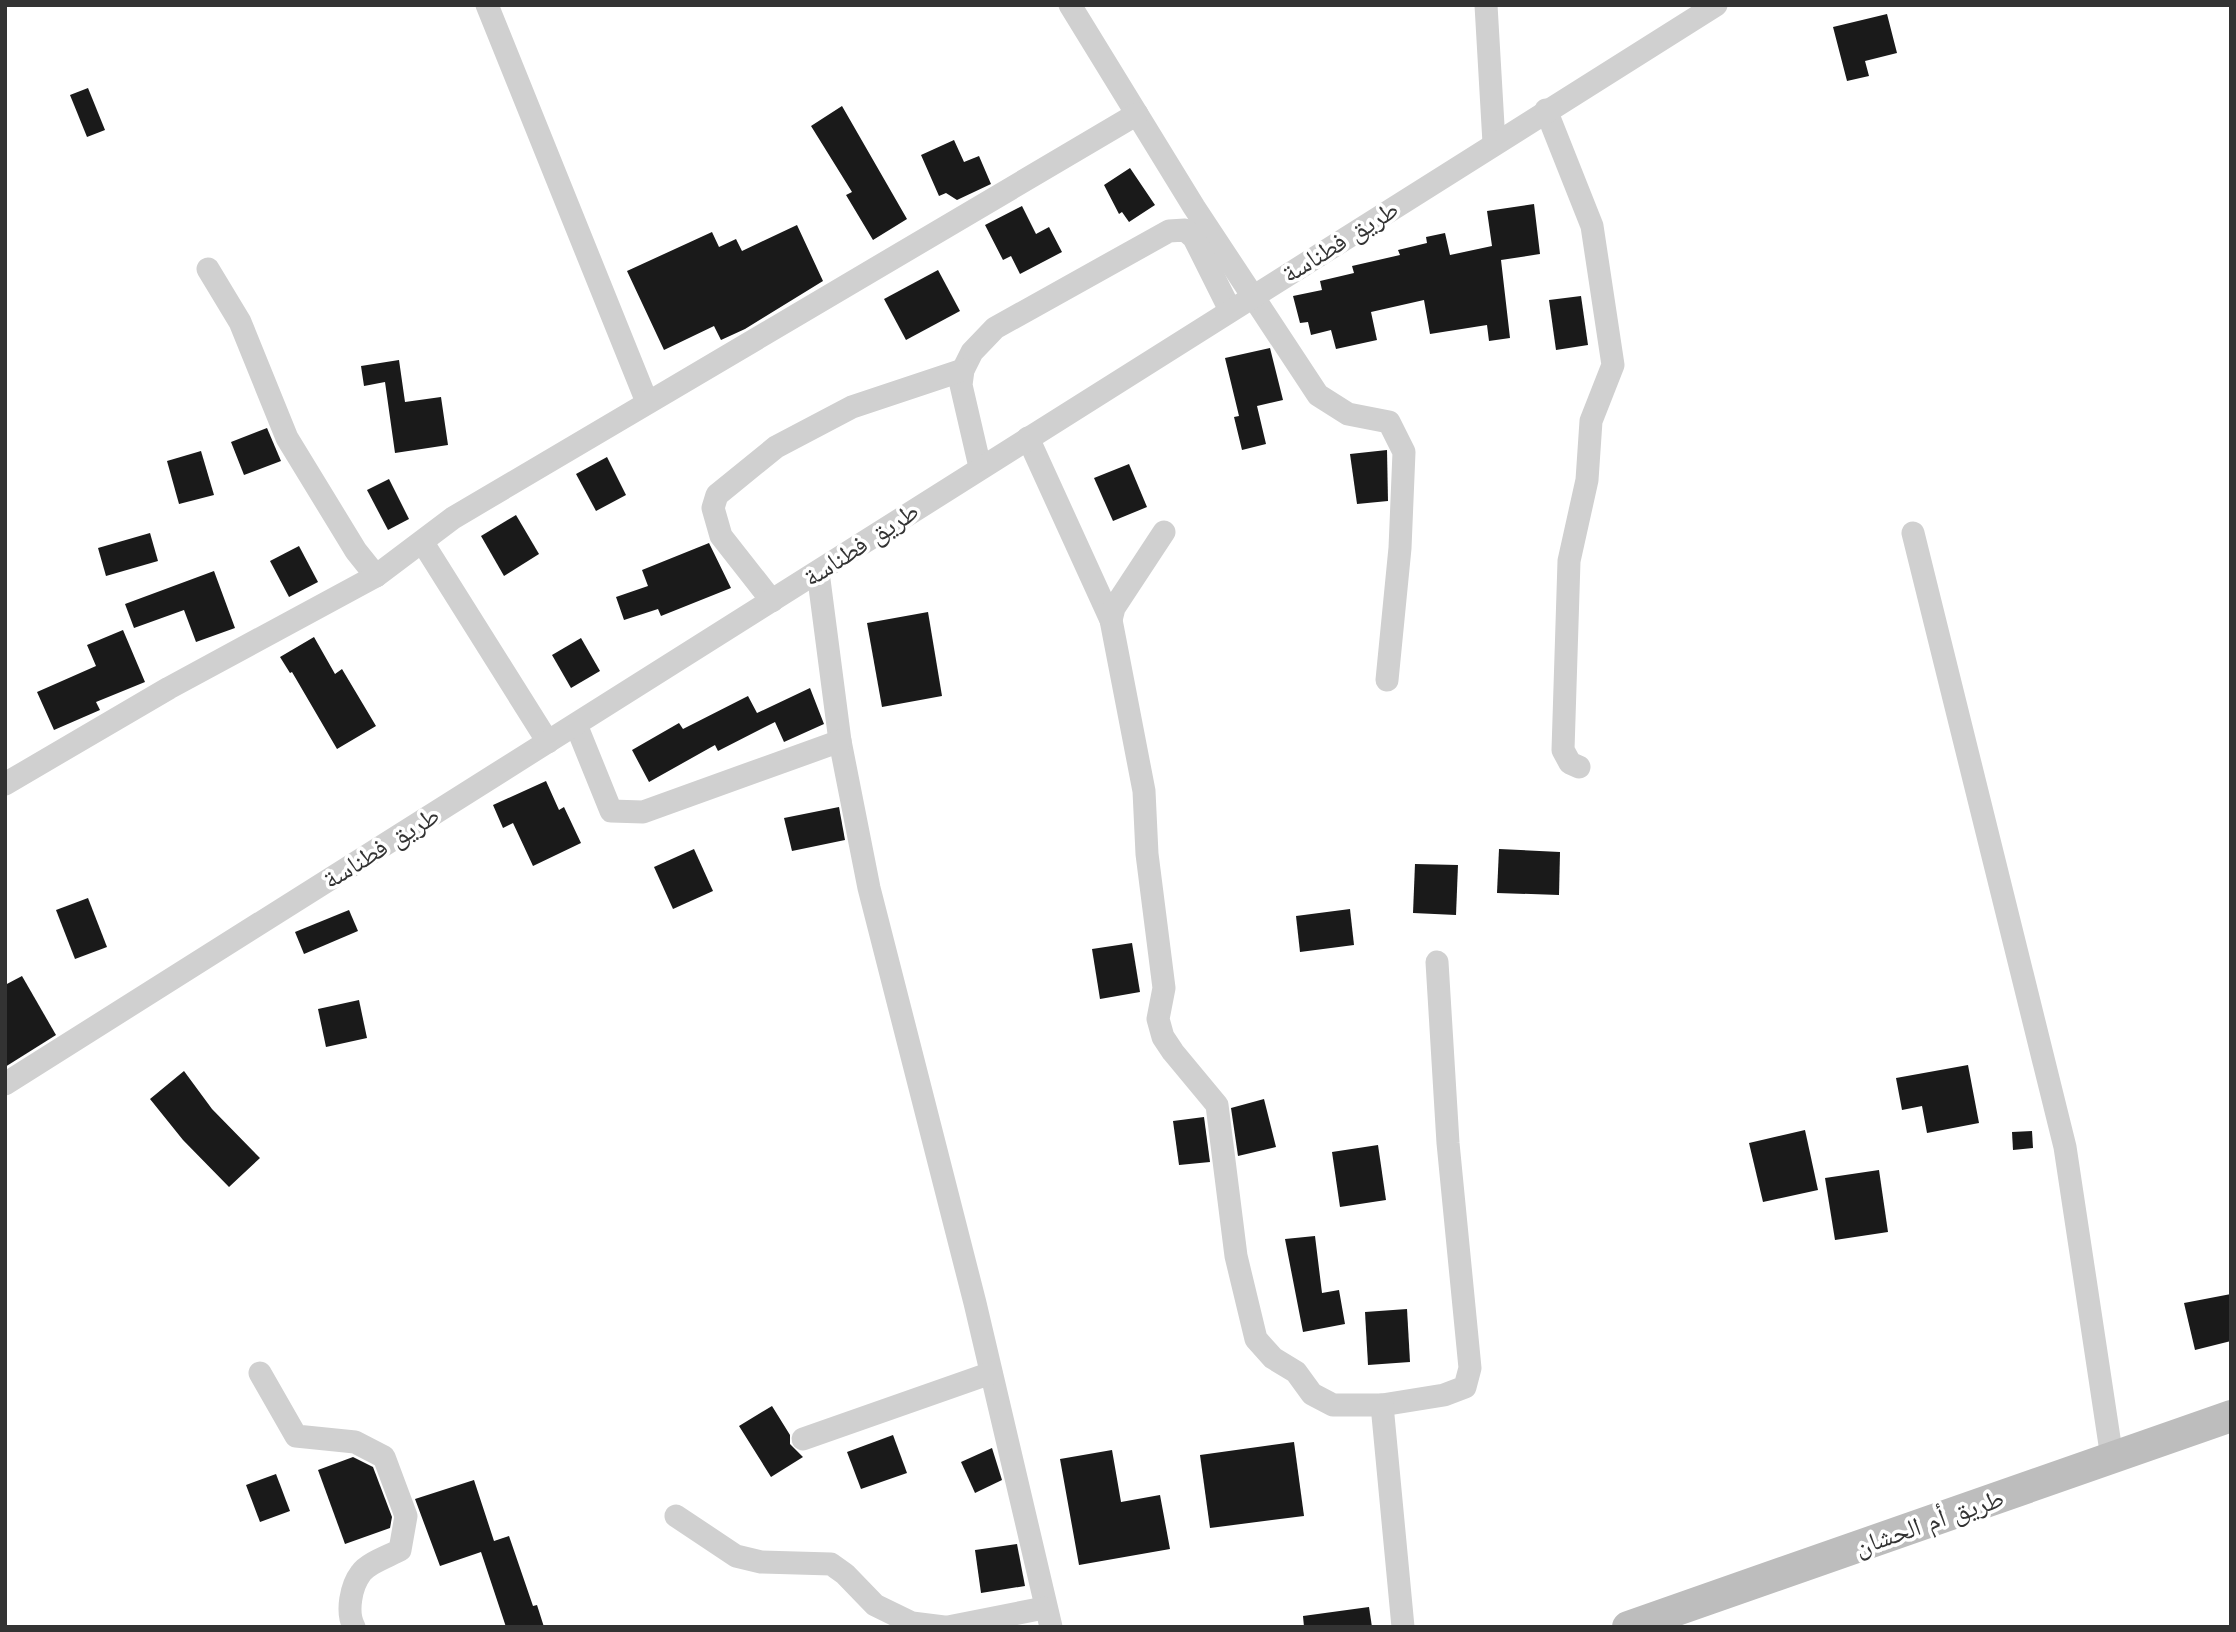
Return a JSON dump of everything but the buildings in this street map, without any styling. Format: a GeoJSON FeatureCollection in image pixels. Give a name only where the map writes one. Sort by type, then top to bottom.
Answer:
{"type":"FeatureCollection","features":[{"type":"Feature","properties":{"kind":"street"},"geometry":{"type":"LineString","coordinates":[[487,5],[647,402]]}},
{"type":"Feature","properties":{"kind":"street"},"geometry":{"type":"LineString","coordinates":[[1070,5],[1252,297],[1318,396],[1348,414],[1389,422],[1404,452],[1400,548],[1387,680]]}},
{"type":"Feature","properties":{"kind":"street"},"geometry":{"type":"LineString","coordinates":[[1486,5],[1494,143]]}},
{"type":"Feature","properties":{"kind":"street","name":"طريق فطناسة"},"geometry":{"type":"LineString","coordinates":[[5,1084],[577,727],[981,467],[1112,388],[1230,310],[1716,5]]}},
{"type":"Feature","properties":{"kind":"street"},"geometry":{"type":"LineString","coordinates":[[1546,110],[1592,226],[1613,365],[1591,421],[1587,480],[1569,561],[1563,750],[1570,763],[1579,766]]}},
{"type":"Feature","properties":{"kind":"street"},"geometry":{"type":"LineString","coordinates":[[5,784],[169,688],[376,576],[453,518],[1137,114]]}},
{"type":"Feature","properties":{"kind":"street"},"geometry":{"type":"LineString","coordinates":[[981,467],[961,385],[963,370],[972,352],[995,328],[1169,231],[1185,230],[1194,239],[1230,310]]}},
{"type":"Feature","properties":{"kind":"street"},"geometry":{"type":"LineString","coordinates":[[208,269],[240,322],[287,438],[341,528],[376,576]]}},
{"type":"Feature","properties":{"kind":"street"},"geometry":{"type":"LineString","coordinates":[[772,601],[721,536],[713,508],[717,495],[776,447],[852,407],[963,370]]}},
{"type":"Feature","properties":{"kind":"street"},"geometry":{"type":"LineString","coordinates":[[1028,438],[1111,620],[1144,791],[1147,853],[1164,988],[1158,1019],[1163,1037],[1173,1052],[1217,1105],[1236,1256],[1256,1339],[1273,1358],[1296,1372],[1312,1394],[1333,1405],[1382,1405],[1444,1395],[1465,1387],[1470,1368],[1448,1143],[1437,962]]}},
{"type":"Feature","properties":{"kind":"street"},"geometry":{"type":"LineString","coordinates":[[1111,620],[1114,608],[1164,532]]}},
{"type":"Feature","properties":{"kind":"street"},"geometry":{"type":"LineString","coordinates":[[1913,533],[2065,1147],[2112,1458]]}},
{"type":"Feature","properties":{"kind":"street"},"geometry":{"type":"LineString","coordinates":[[423,543],[548,743]]}},
{"type":"Feature","properties":{"kind":"street"},"geometry":{"type":"LineString","coordinates":[[676,1516],[736,1556],[761,1562],[831,1564],[845,1574],[875,1605],[912,1623],[946,1627],[1048,1617],[991,1373],[869,888],[840,741],[818,572]]}},
{"type":"Feature","properties":{"kind":"street"},"geometry":{"type":"LineString","coordinates":[[577,727],[611,811],[622,814],[643,812],[840,741]]}},
{"type":"Feature","properties":{"kind":"street"},"geometry":{"type":"LineString","coordinates":[[260,1373],[296,1436],[355,1442],[384,1457],[406,1516],[400,1550],[362,1572],[351,1600],[351,1620],[354,1627]]}},
{"type":"Feature","properties":{"kind":"street"},"geometry":{"type":"LineString","coordinates":[[803,1439],[991,1373]]}},
{"type":"Feature","properties":{"kind":"street"},"geometry":{"type":"LineString","coordinates":[[1382,1405],[1403,1627]]}},
{"type":"Feature","properties":{"kind":"street","name":"طريق أم الحشان"},"geometry":{"type":"LineString","coordinates":[[1643,1625],[2231,1416]]}}]}
